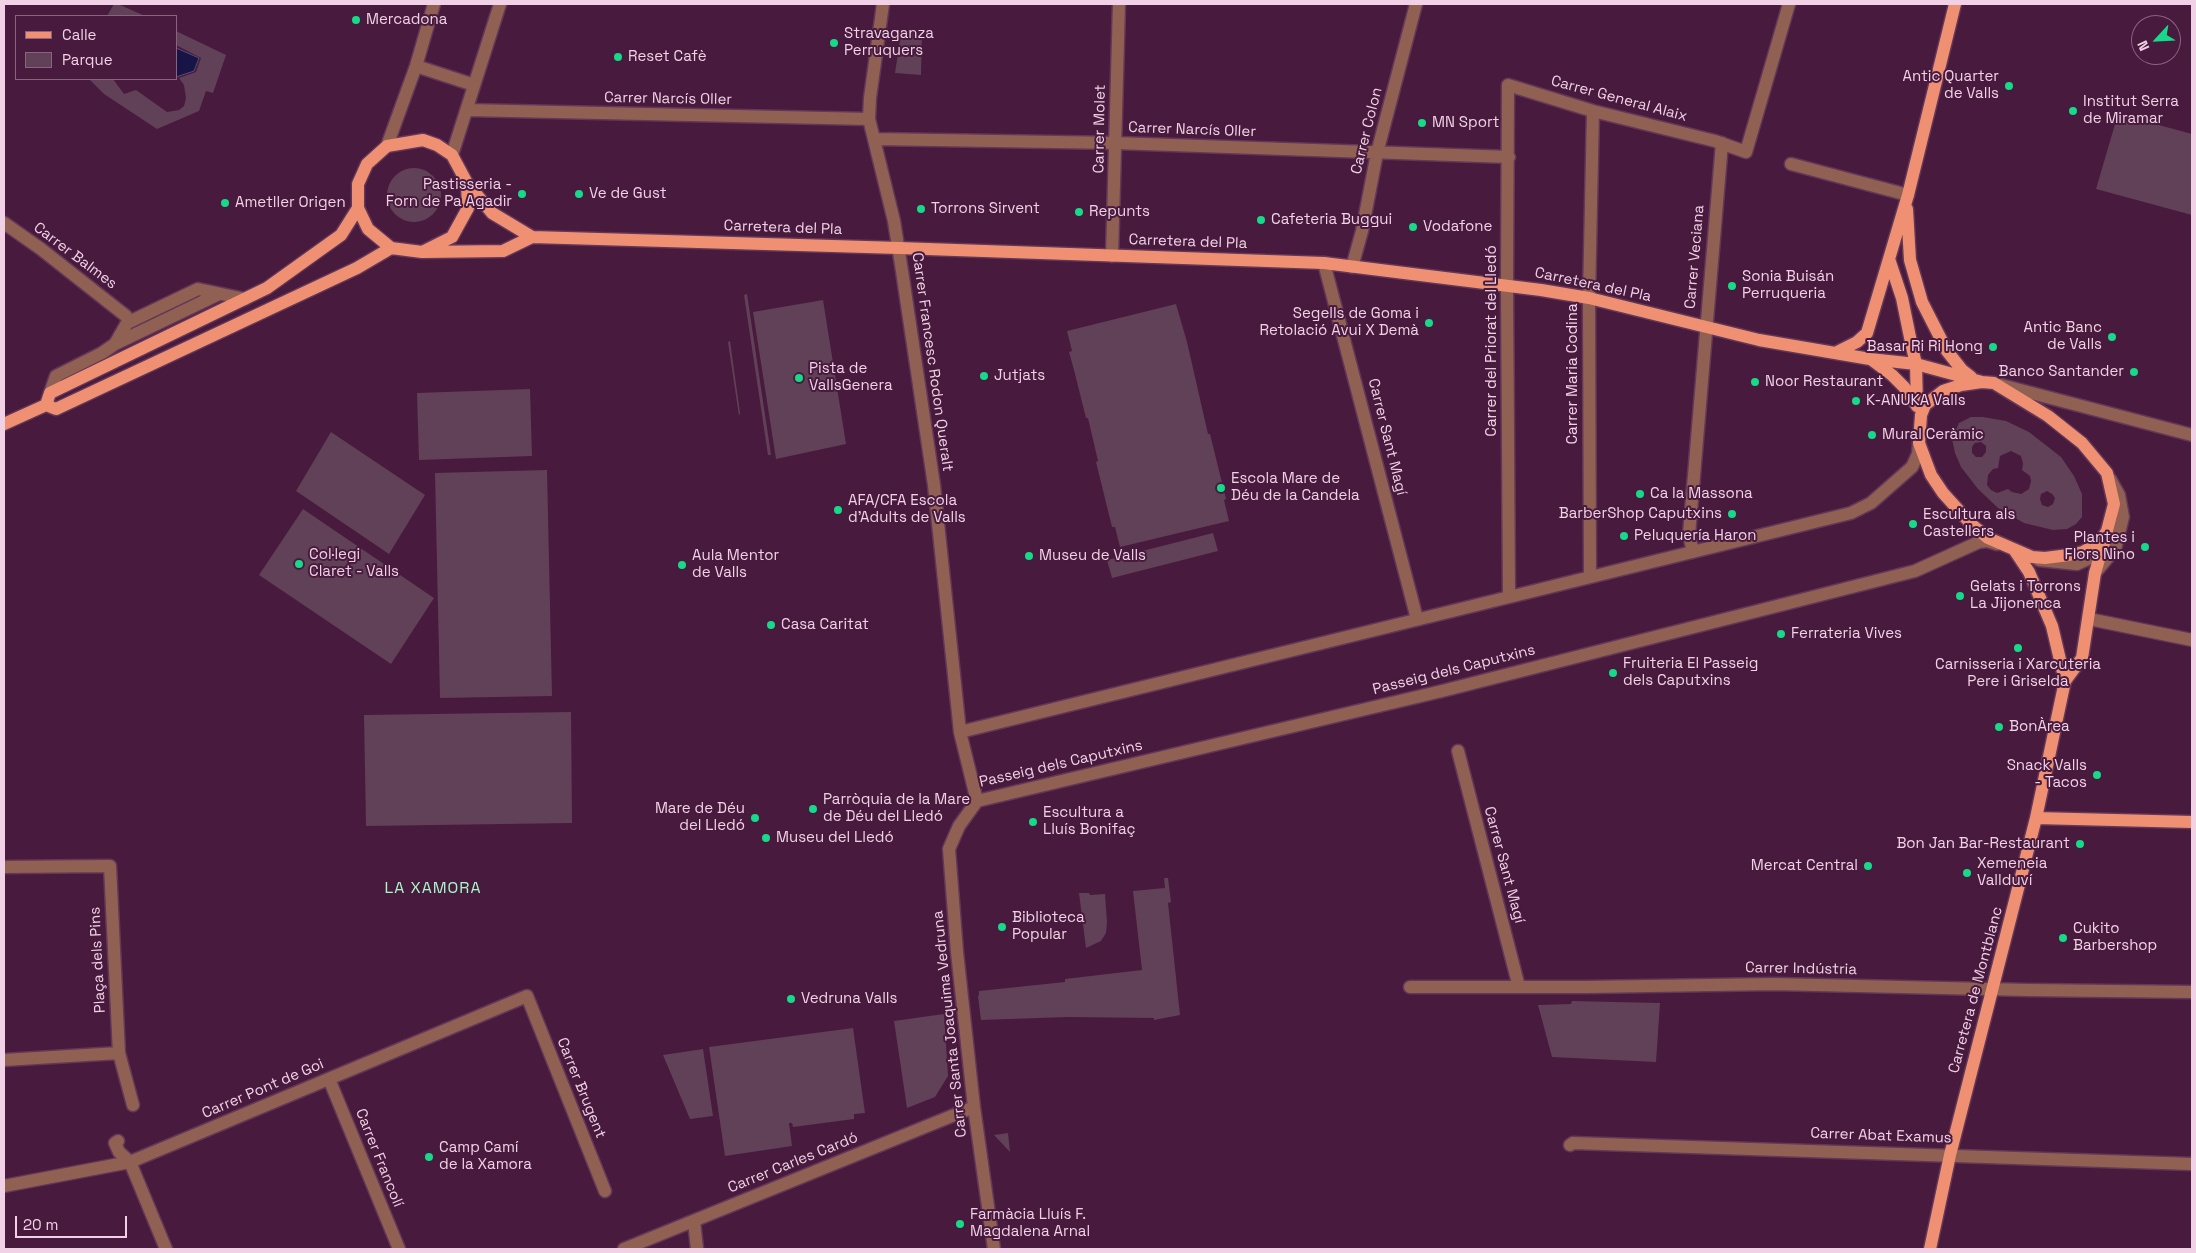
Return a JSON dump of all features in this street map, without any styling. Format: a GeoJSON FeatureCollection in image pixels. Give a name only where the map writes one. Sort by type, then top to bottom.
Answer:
{"type":"FeatureCollection","features":[{"type":"Feature","properties":{"kind":"main road"},"geometry":{"type":"LineString","coordinates":[[1834,353],[1857,342],[1867,333],[1908,195],[1955,4]]}},
{"type":"Feature","properties":{"kind":"main road"},"geometry":{"type":"LineString","coordinates":[[423,140],[437,145],[452,156],[467,183],[492,213],[532,238],[503,251],[422,252],[391,248],[368,229],[358,208],[358,184],[367,164],[387,146],[423,140]]}},
{"type":"Feature","properties":{"kind":"main road"},"geometry":{"type":"LineString","coordinates":[[422,252],[452,237],[468,208],[467,183]]}},
{"type":"Feature","properties":{"kind":"main road"},"geometry":{"type":"LineString","coordinates":[[1908,195],[1907,219],[1910,260],[1922,302],[1947,352],[1962,370],[2048,416],[2082,444],[2107,473],[2114,504],[2095,573],[2082,658],[2065,681]]}},
{"type":"Feature","properties":{"kind":"main road"},"geometry":{"type":"LineString","coordinates":[[4,424],[48,399],[268,288],[341,235],[358,208]]}},
{"type":"Feature","properties":{"kind":"main road","name":"Carretera del Pla"},"geometry":{"type":"LineString","coordinates":[[532,238],[899,248],[1324,264],[1507,285],[1589,298],[1759,340],[1870,359],[1916,364],[1983,381]]}},
{"type":"Feature","properties":{"kind":"main road"},"geometry":{"type":"LineString","coordinates":[[48,399],[56,408],[357,268],[391,248]]}},
{"type":"Feature","properties":{"kind":"main road"},"geometry":{"type":"LineString","coordinates":[[1888,258],[1902,298],[1916,364],[1919,443],[1931,475],[1943,494],[1972,525],[1988,538],[2032,557],[2058,557],[2082,552],[2099,543],[2107,531]]}},
{"type":"Feature","properties":{"kind":"main road"},"geometry":{"type":"LineString","coordinates":[[1870,359],[1892,375],[1904,387],[1919,410]]}},
{"type":"Feature","properties":{"kind":"main road"},"geometry":{"type":"LineString","coordinates":[[1919,410],[1943,391],[1983,381]]}},
{"type":"Feature","properties":{"kind":"main road"},"geometry":{"type":"LineString","coordinates":[[2009,548],[2029,572],[2052,626],[2065,681]]}},
{"type":"Feature","properties":{"kind":"main road","name":"Carretera de Montblanc"},"geometry":{"type":"LineString","coordinates":[[1930,1249],[1950,1155],[2036,818],[2065,681]]}},
{"type":"Feature","properties":{"kind":"main road"},"geometry":{"type":"LineString","coordinates":[[2036,818],[2192,822]]}},
{"type":"Feature","properties":{"kind":"street"},"geometry":{"type":"LineString","coordinates":[[387,146],[416,66],[434,4]]}},
{"type":"Feature","properties":{"kind":"street"},"geometry":{"type":"LineString","coordinates":[[452,156],[500,4]]}},
{"type":"Feature","properties":{"kind":"street","name":"Carrer Francesc Rodon Queralt"},"geometry":{"type":"LineString","coordinates":[[882,4],[869,119],[899,248],[934,485],[960,732]]}},
{"type":"Feature","properties":{"kind":"street","name":"Carrer Molet"},"geometry":{"type":"LineString","coordinates":[[1112,256],[1119,4]]}},
{"type":"Feature","properties":{"kind":"street","name":"Carrer Colon"},"geometry":{"type":"LineString","coordinates":[[1352,267],[1362,231],[1377,154],[1416,4]]}},
{"type":"Feature","properties":{"kind":"street"},"geometry":{"type":"LineString","coordinates":[[1722,143],[1746,152],[1790,4]]}},
{"type":"Feature","properties":{"kind":"street"},"geometry":{"type":"LineString","coordinates":[[416,66],[474,85]]}},
{"type":"Feature","properties":{"kind":"street","name":"Carrer General Alaix"},"geometry":{"type":"LineString","coordinates":[[1508,85],[1593,110],[1722,143]]}},
{"type":"Feature","properties":{"kind":"street","name":"Carrer del Priorat del Lledó"},"geometry":{"type":"LineString","coordinates":[[1508,85],[1509,597]]}},
{"type":"Feature","properties":{"kind":"street","name":"Carrer Narcís Oller"},"geometry":{"type":"LineString","coordinates":[[467,110],[869,119]]}},
{"type":"Feature","properties":{"kind":"street","name":"Carrer Maria Codina"},"geometry":{"type":"LineString","coordinates":[[1590,577],[1589,298],[1593,110]]}},
{"type":"Feature","properties":{"kind":"street","name":"Carrer Narcís Oller"},"geometry":{"type":"LineString","coordinates":[[874,139],[1116,143],[1377,154],[1509,156]]}},
{"type":"Feature","properties":{"kind":"street","name":"Carrer Veciana"},"geometry":{"type":"LineString","coordinates":[[1693,552],[1689,535],[1705,326],[1722,143]]}},
{"type":"Feature","properties":{"kind":"street"},"geometry":{"type":"LineString","coordinates":[[1791,164],[1908,195]]}},
{"type":"Feature","properties":{"kind":"street","name":"Carrer Balmes"},"geometry":{"type":"LineString","coordinates":[[4,223],[41,249],[126,316]]}},
{"type":"Feature","properties":{"kind":"street","name":"Carrer Sant Magí"},"geometry":{"type":"LineString","coordinates":[[1324,264],[1417,620]]}},
{"type":"Feature","properties":{"kind":"street"},"geometry":{"type":"LineString","coordinates":[[48,399],[56,376],[102,353],[115,344],[127,323],[198,289],[245,299]]}},
{"type":"Feature","properties":{"kind":"street"},"geometry":{"type":"LineString","coordinates":[[1983,381],[2192,435]]}},
{"type":"Feature","properties":{"kind":"street"},"geometry":{"type":"LineString","coordinates":[[960,732],[1860,510],[1912,467],[1918,454],[1919,443]]}},
{"type":"Feature","properties":{"kind":"street"},"geometry":{"type":"LineString","coordinates":[[2095,573],[2115,550],[2123,516],[2119,495],[2107,473]]}},
{"type":"Feature","properties":{"kind":"street"},"geometry":{"type":"LineString","coordinates":[[2032,557],[2042,562],[2077,564],[2101,553],[2118,539]]}},
{"type":"Feature","properties":{"kind":"street","name":"Passeig dels Caputxins"},"geometry":{"type":"LineString","coordinates":[[960,732],[977,801],[1442,691],[1915,571],[1979,542],[1987,541],[2009,548]]}},
{"type":"Feature","properties":{"kind":"street"},"geometry":{"type":"LineString","coordinates":[[2089,619],[2192,640]]}},
{"type":"Feature","properties":{"kind":"street","name":"Carrer Sant Magí"},"geometry":{"type":"LineString","coordinates":[[1458,751],[1519,987]]}},
{"type":"Feature","properties":{"kind":"street","name":"Carrer Santa Joaquima Vedruna"},"geometry":{"type":"LineString","coordinates":[[977,801],[959,826],[949,849],[957,952],[974,1107],[994,1249]]}},
{"type":"Feature","properties":{"kind":"street","name":"Plaça dels Pins"},"geometry":{"type":"LineString","coordinates":[[4,868],[110,866],[119,1053],[134,1105]]}},
{"type":"Feature","properties":{"kind":"street","name":"Carrer Indústria"},"geometry":{"type":"LineString","coordinates":[[1410,986],[1519,987],[1774,984],[2192,992]]}},
{"type":"Feature","properties":{"kind":"street","name":"Carrer Pont de Goi"},"geometry":{"type":"LineString","coordinates":[[4,1186],[130,1162],[527,996]]}},
{"type":"Feature","properties":{"kind":"street","name":"Carrer Brugent"},"geometry":{"type":"LineString","coordinates":[[527,996],[605,1191]]}},
{"type":"Feature","properties":{"kind":"street"},"geometry":{"type":"LineString","coordinates":[[4,1060],[119,1053]]}},
{"type":"Feature","properties":{"kind":"street","name":"Carrer Francolí"},"geometry":{"type":"LineString","coordinates":[[329,1079],[399,1249]]}},
{"type":"Feature","properties":{"kind":"street","name":"Carrer Carles Cardó"},"geometry":{"type":"LineString","coordinates":[[624,1249],[974,1107]]}},
{"type":"Feature","properties":{"kind":"street"},"geometry":{"type":"LineString","coordinates":[[118,1141],[115,1143],[119,1152],[130,1162],[166,1249]]}},
{"type":"Feature","properties":{"kind":"street","name":"Carrer Abat Examus"},"geometry":{"type":"LineString","coordinates":[[1570,1145],[1573,1143],[1583,1143],[2192,1164]]}},
{"type":"Feature","properties":{"kind":"street"},"geometry":{"type":"LineString","coordinates":[[694,1221],[697,1249]]}},
{"type":"Feature","properties":{"kind":"green space"},"geometry":{"type":"Polygon","coordinates":[[[114,4],[118,4],[143,15],[108,15],[114,4]]]}},
{"type":"Feature","properties":{"kind":"green space"},"geometry":{"type":"Polygon","coordinates":[[[178,32],[226,55],[213,93],[206,91],[199,111],[157,129],[104,94],[90,80],[114,80],[124,94],[136,90],[167,112],[179,110],[184,106],[186,98],[184,85],[179,78],[196,72],[201,58],[178,46],[178,32]]]}},
{"type":"Feature","properties":{"kind":"green space"},"geometry":{"type":"Polygon","coordinates":[[[901,33],[922,33],[921,75],[895,73],[901,33]]]}},
{"type":"Feature","properties":{"kind":"green space"},"geometry":{"type":"Polygon","coordinates":[[[2118,114],[2192,134],[2192,215],[2096,189],[2118,114]]]}},
{"type":"Feature","properties":{"kind":"green space"},"geometry":{"type":"Polygon","coordinates":[[[409,168],[419,168],[429,172],[437,180],[441,195],[437,210],[429,218],[419,222],[409,222],[399,218],[391,210],[387,200],[387,190],[391,180],[399,172],[409,168]]]}},
{"type":"Feature","properties":{"kind":"green space"},"geometry":{"type":"Polygon","coordinates":[[[747,294],[771,455],[768,455],[744,295],[747,294]]]}},
{"type":"Feature","properties":{"kind":"green space","name":"Pista de VallsGenera"},"geometry":{"type":"Polygon","coordinates":[[[823,300],[846,444],[776,459],[753,312],[823,300]]]}},
{"type":"Feature","properties":{"kind":"green space"},"geometry":{"type":"Polygon","coordinates":[[[1176,304],[1226,499],[1224,500],[1229,521],[1120,547],[1115,527],[1112,527],[1096,462],[1098,461],[1088,418],[1086,418],[1069,352],[1072,351],[1067,331],[1176,304]]]}},
{"type":"Feature","properties":{"kind":"green space"},"geometry":{"type":"Polygon","coordinates":[[[730,341],[740,413],[739,416],[728,342],[730,341]]]}},
{"type":"Feature","properties":{"kind":"green space"},"geometry":{"type":"Polygon","coordinates":[[[530,389],[532,456],[419,460],[417,393],[530,389]]]}},
{"type":"Feature","properties":{"kind":"green space"},"geometry":{"type":"Polygon","coordinates":[[[1971,417],[1983,417],[2006,421],[2029,432],[2061,457],[2074,476],[2082,494],[2082,517],[2076,524],[2067,529],[2053,530],[2024,523],[1998,508],[1978,489],[1961,467],[1952,439],[1959,423],[1971,417]],[[1981,442],[1975,443],[1972,447],[1972,453],[1976,457],[1982,457],[1986,452],[1986,446],[1981,442]],[[2011,451],[2000,456],[1998,468],[1993,469],[1988,475],[1987,485],[1991,490],[1997,493],[2008,489],[2021,494],[2029,489],[2030,476],[2022,470],[2021,456],[2011,451]],[[2047,491],[2041,494],[2042,505],[2048,507],[2053,504],[2055,498],[2052,494],[2047,491]]]}},
{"type":"Feature","properties":{"kind":"green space"},"geometry":{"type":"Polygon","coordinates":[[[331,432],[425,495],[389,554],[296,491],[331,432]]]}},
{"type":"Feature","properties":{"kind":"green space"},"geometry":{"type":"Polygon","coordinates":[[[547,470],[552,696],[440,698],[435,473],[547,470]]]}},
{"type":"Feature","properties":{"kind":"green space"},"geometry":{"type":"Polygon","coordinates":[[[303,509],[434,598],[391,664],[259,575],[303,509]]]}},
{"type":"Feature","properties":{"kind":"green space"},"geometry":{"type":"Polygon","coordinates":[[[1213,533],[1218,551],[1112,578],[1107,560],[1213,533]]]}},
{"type":"Feature","properties":{"kind":"green space"},"geometry":{"type":"Polygon","coordinates":[[[571,712],[572,823],[366,826],[364,715],[571,712]]]}},
{"type":"Feature","properties":{"kind":"green space"},"geometry":{"type":"Polygon","coordinates":[[[1164,878],[1168,878],[1171,902],[1168,903],[1180,1015],[1154,1020],[1154,1018],[1068,1017],[981,1020],[979,991],[1065,982],[1065,979],[1142,970],[1133,891],[1165,888],[1164,878]]]}},
{"type":"Feature","properties":{"kind":"green space"},"geometry":{"type":"Polygon","coordinates":[[[1079,893],[1089,893],[1090,895],[1105,894],[1106,933],[1101,941],[1086,948],[1079,893]]]}},
{"type":"Feature","properties":{"kind":"green space"},"geometry":{"type":"Polygon","coordinates":[[[1572,1001],[1660,1003],[1656,1062],[1552,1057],[1538,1005],[1571,1004],[1572,1001]]]}},
{"type":"Feature","properties":{"kind":"green space"},"geometry":{"type":"Polygon","coordinates":[[[944,1014],[948,1076],[935,1097],[907,1108],[894,1021],[944,1014]]]}},
{"type":"Feature","properties":{"kind":"green space"},"geometry":{"type":"Polygon","coordinates":[[[853,1028],[865,1113],[854,1114],[854,1119],[793,1127],[792,1123],[789,1123],[792,1146],[725,1156],[709,1047],[853,1028]]]}},
{"type":"Feature","properties":{"kind":"green space"},"geometry":{"type":"Polygon","coordinates":[[[703,1049],[713,1116],[690,1119],[663,1055],[703,1049]]]}},
{"type":"Feature","properties":{"kind":"green space"},"geometry":{"type":"Polygon","coordinates":[[[1008,1133],[1010,1152],[994,1135],[1008,1133]]]}},
{"type":"Feature","properties":{"kind":"shaded area"},"geometry":{"type":"Polygon","coordinates":[[[178,49],[199,58],[194,71],[178,76],[178,49]]]}},
{"type":"Feature","properties":{"kind":"place","name":"Mercadona"},"geometry":{"type":"Point","coordinates":[356,20]}},
{"type":"Feature","properties":{"kind":"place","name":"Stravaganza Perruquers"},"geometry":{"type":"Point","coordinates":[834,43]}},
{"type":"Feature","properties":{"kind":"place","name":"Reset Cafè"},"geometry":{"type":"Point","coordinates":[618,57]}},
{"type":"Feature","properties":{"kind":"place","name":"Antic Quarter de Valls"},"geometry":{"type":"Point","coordinates":[2009,86]}},
{"type":"Feature","properties":{"kind":"place","name":"Institut Serra de Miramar"},"geometry":{"type":"Point","coordinates":[2073,111]}},
{"type":"Feature","properties":{"kind":"place","name":"MN Sport"},"geometry":{"type":"Point","coordinates":[1422,123]}},
{"type":"Feature","properties":{"kind":"place","name":"Pastisseria - Forn de Pa Agadir"},"geometry":{"type":"Point","coordinates":[522,194]}},
{"type":"Feature","properties":{"kind":"place","name":"Ve de Gust"},"geometry":{"type":"Point","coordinates":[579,194]}},
{"type":"Feature","properties":{"kind":"place","name":"Ametller Origen"},"geometry":{"type":"Point","coordinates":[225,203]}},
{"type":"Feature","properties":{"kind":"place","name":"Torrons Sirvent"},"geometry":{"type":"Point","coordinates":[921,209]}},
{"type":"Feature","properties":{"kind":"place","name":"Repunts"},"geometry":{"type":"Point","coordinates":[1079,212]}},
{"type":"Feature","properties":{"kind":"place","name":"Cafeteria Buggui"},"geometry":{"type":"Point","coordinates":[1261,220]}},
{"type":"Feature","properties":{"kind":"place","name":"Vodafone"},"geometry":{"type":"Point","coordinates":[1413,227]}},
{"type":"Feature","properties":{"kind":"place","name":"Sonia Buisán Perruqueria"},"geometry":{"type":"Point","coordinates":[1732,286]}},
{"type":"Feature","properties":{"kind":"place","name":"Segells de Goma i Retolació Avui X Demà"},"geometry":{"type":"Point","coordinates":[1429,323]}},
{"type":"Feature","properties":{"kind":"place","name":"Antic Banc de Valls"},"geometry":{"type":"Point","coordinates":[2112,337]}},
{"type":"Feature","properties":{"kind":"place","name":"Basar Ri Ri Hong"},"geometry":{"type":"Point","coordinates":[1993,347]}},
{"type":"Feature","properties":{"kind":"place","name":"Banco Santander"},"geometry":{"type":"Point","coordinates":[2134,372]}},
{"type":"Feature","properties":{"kind":"place","name":"Jutjats"},"geometry":{"type":"Point","coordinates":[984,376]}},
{"type":"Feature","properties":{"kind":"place","name":"Pista de VallsGenera"},"geometry":{"type":"Point","coordinates":[799,378]}},
{"type":"Feature","properties":{"kind":"place","name":"Noor Restaurant"},"geometry":{"type":"Point","coordinates":[1755,382]}},
{"type":"Feature","properties":{"kind":"place","name":"K-ANUKA Valls"},"geometry":{"type":"Point","coordinates":[1856,401]}},
{"type":"Feature","properties":{"kind":"place","name":"Mural Ceràmic"},"geometry":{"type":"Point","coordinates":[1872,435]}},
{"type":"Feature","properties":{"kind":"place","name":"Escola Mare de Déu de la Candela"},"geometry":{"type":"Point","coordinates":[1221,488]}},
{"type":"Feature","properties":{"kind":"place","name":"Ca la Massona"},"geometry":{"type":"Point","coordinates":[1640,494]}},
{"type":"Feature","properties":{"kind":"place","name":"AFA/CFA Escola d'Adults de Valls"},"geometry":{"type":"Point","coordinates":[838,510]}},
{"type":"Feature","properties":{"kind":"place","name":"BarberShop Caputxins"},"geometry":{"type":"Point","coordinates":[1732,514]}},
{"type":"Feature","properties":{"kind":"place","name":"Escultura als Castellers"},"geometry":{"type":"Point","coordinates":[1913,524]}},
{"type":"Feature","properties":{"kind":"place","name":"Peluquería Haron"},"geometry":{"type":"Point","coordinates":[1624,536]}},
{"type":"Feature","properties":{"kind":"place","name":"Plantes i Flors Nino"},"geometry":{"type":"Point","coordinates":[2145,547]}},
{"type":"Feature","properties":{"kind":"place","name":"Museu de Valls"},"geometry":{"type":"Point","coordinates":[1029,556]}},
{"type":"Feature","properties":{"kind":"place","name":"Col·legi Claret - Valls"},"geometry":{"type":"Point","coordinates":[299,564]}},
{"type":"Feature","properties":{"kind":"place","name":"Aula Mentor de Valls"},"geometry":{"type":"Point","coordinates":[682,565]}},
{"type":"Feature","properties":{"kind":"place","name":"Gelats i Torrons La Jijonenca"},"geometry":{"type":"Point","coordinates":[1960,596]}},
{"type":"Feature","properties":{"kind":"place","name":"Casa Caritat"},"geometry":{"type":"Point","coordinates":[771,625]}},
{"type":"Feature","properties":{"kind":"place","name":"Ferrateria Vives"},"geometry":{"type":"Point","coordinates":[1781,634]}},
{"type":"Feature","properties":{"kind":"place","name":"Carnisseria i Xarcuteria Pere i Griselda"},"geometry":{"type":"Point","coordinates":[2018,648]}},
{"type":"Feature","properties":{"kind":"place","name":"Fruiteria El Passeig dels Caputxins"},"geometry":{"type":"Point","coordinates":[1613,673]}},
{"type":"Feature","properties":{"kind":"place","name":"BonÀrea"},"geometry":{"type":"Point","coordinates":[1999,727]}},
{"type":"Feature","properties":{"kind":"place","name":"Snack Valls - Tacos"},"geometry":{"type":"Point","coordinates":[2097,775]}},
{"type":"Feature","properties":{"kind":"place","name":"Parròquia de la Mare de Déu del Lledó"},"geometry":{"type":"Point","coordinates":[813,809]}},
{"type":"Feature","properties":{"kind":"place","name":"Mare de Déu del Lledó"},"geometry":{"type":"Point","coordinates":[755,818]}},
{"type":"Feature","properties":{"kind":"place","name":"Escultura a Lluís Bonifaç"},"geometry":{"type":"Point","coordinates":[1033,822]}},
{"type":"Feature","properties":{"kind":"place","name":"Museu del Lledó"},"geometry":{"type":"Point","coordinates":[766,838]}},
{"type":"Feature","properties":{"kind":"place","name":"Bon Jan Bar-Restaurant"},"geometry":{"type":"Point","coordinates":[2080,844]}},
{"type":"Feature","properties":{"kind":"place","name":"Mercat Central"},"geometry":{"type":"Point","coordinates":[1868,866]}},
{"type":"Feature","properties":{"kind":"place","name":"Xemeneia Vallduví"},"geometry":{"type":"Point","coordinates":[1967,873]}},
{"type":"Feature","properties":{"kind":"place","name":"Biblioteca Popular"},"geometry":{"type":"Point","coordinates":[1002,927]}},
{"type":"Feature","properties":{"kind":"place","name":"Cukito Barbershop"},"geometry":{"type":"Point","coordinates":[2063,938]}},
{"type":"Feature","properties":{"kind":"place","name":"Vedruna Valls"},"geometry":{"type":"Point","coordinates":[791,999]}},
{"type":"Feature","properties":{"kind":"place","name":"Camp Camí de la Xamora"},"geometry":{"type":"Point","coordinates":[429,1157]}},
{"type":"Feature","properties":{"kind":"place","name":"Farmàcia Lluís F. Magdalena Arnal"},"geometry":{"type":"Point","coordinates":[960,1224]}},
{"type":"Feature","properties":{"kind":"district","name":"LA XAMORA"},"geometry":{"type":"Point","coordinates":[433,889]}}]}
